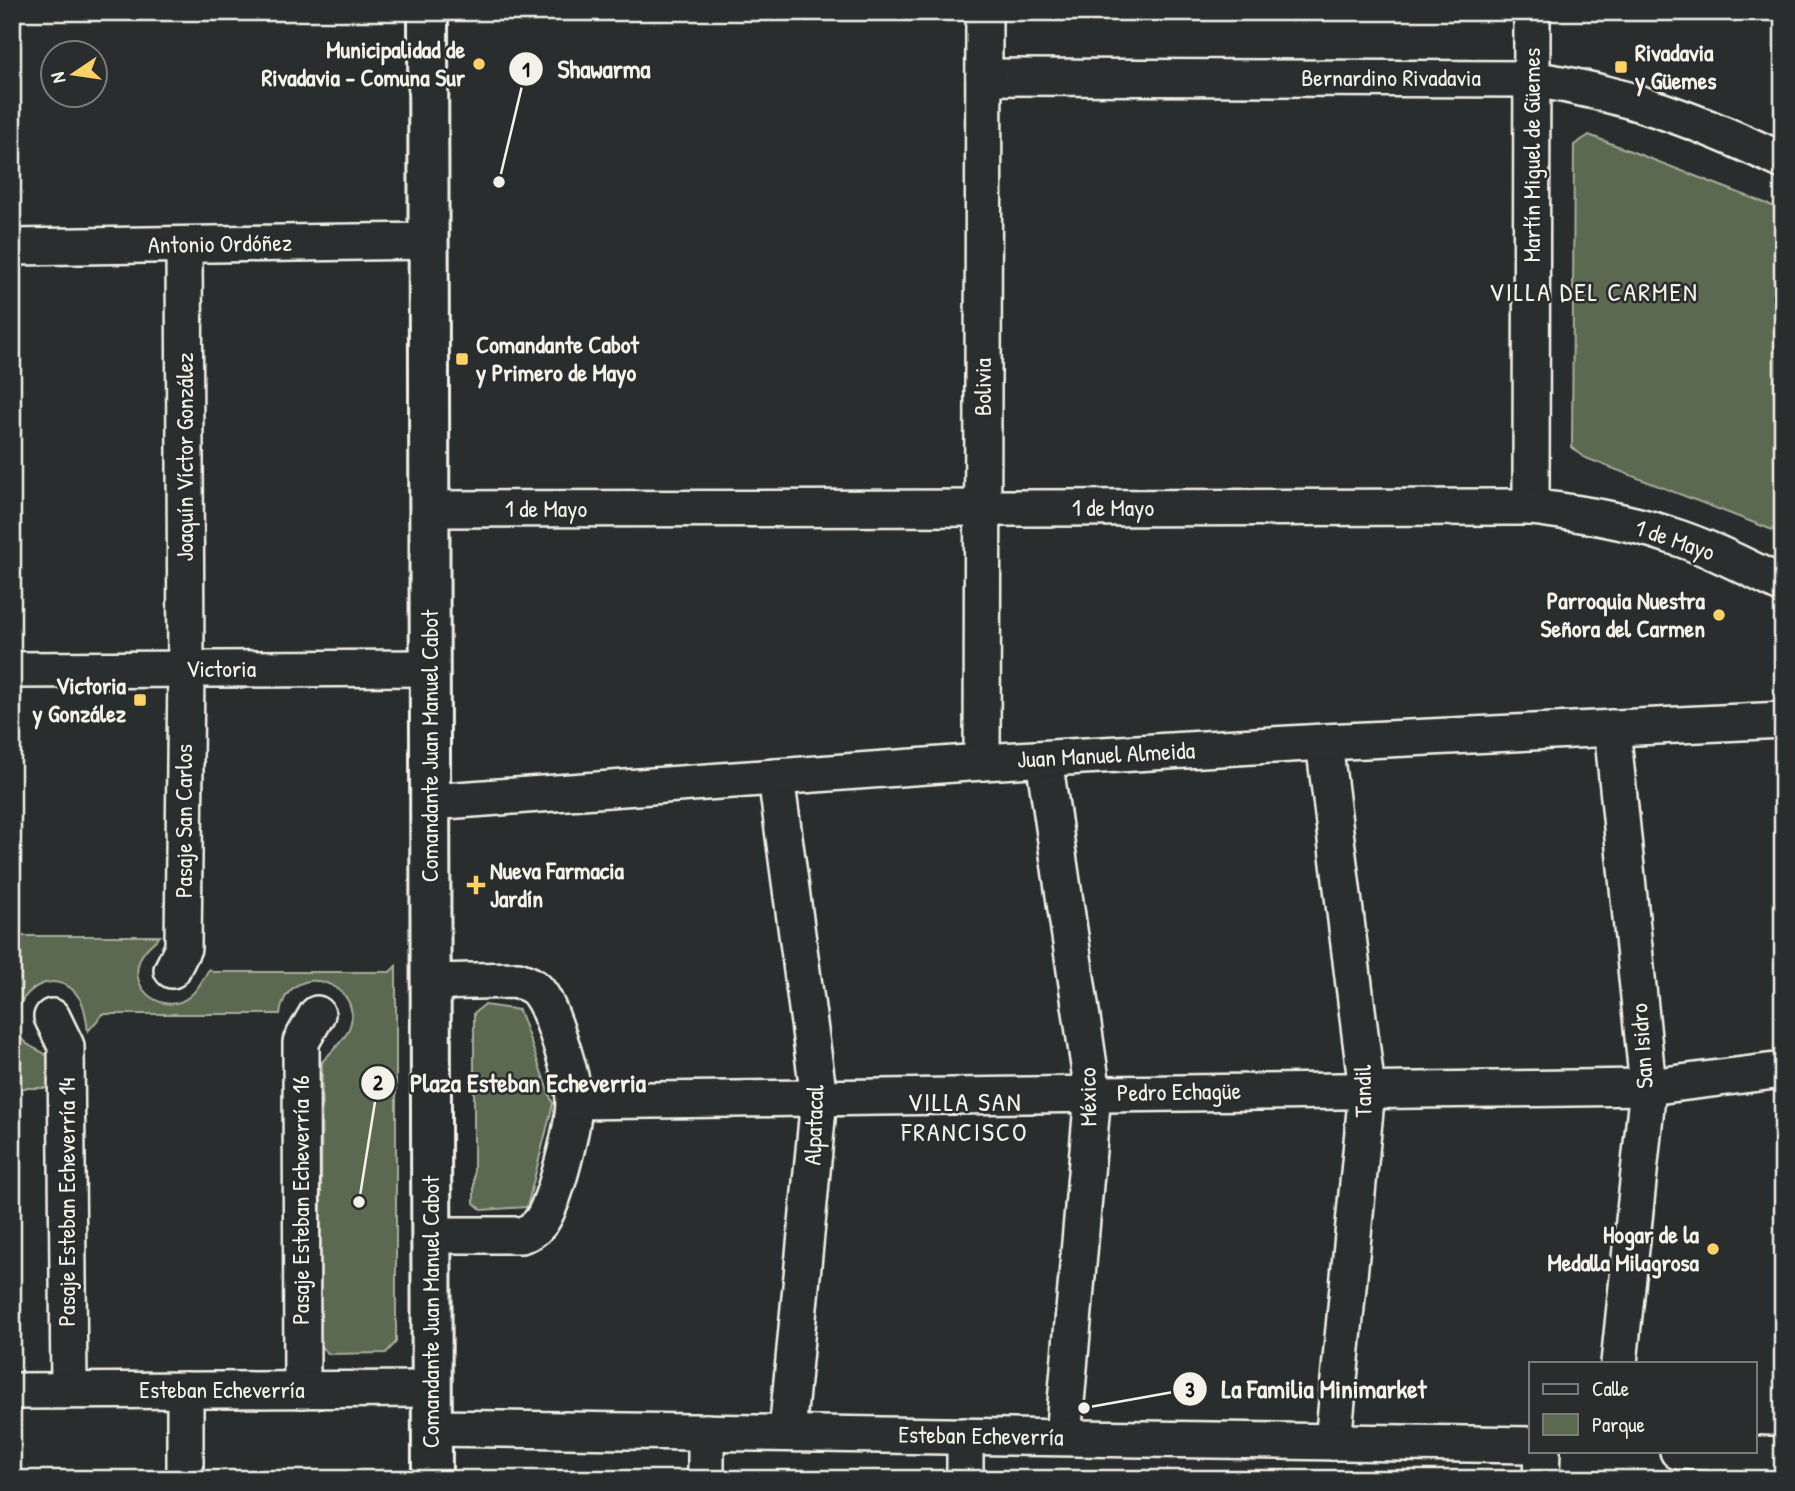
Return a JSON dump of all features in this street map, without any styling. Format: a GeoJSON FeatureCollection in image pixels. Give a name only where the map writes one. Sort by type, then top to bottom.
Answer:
{"type":"FeatureCollection","features":[{"type":"Feature","properties":{"kind":"main road","name":"Comandante Juan Manuel Cabot"},"geometry":{"type":"LineString","coordinates":[[428,12],[432,1479]]}},
{"type":"Feature","properties":{"kind":"street","name":"Bolivia"},"geometry":{"type":"LineString","coordinates":[[982,762],[984,12]]}},
{"type":"Feature","properties":{"kind":"street","name":"Martín Miguel de Güemes"},"geometry":{"type":"LineString","coordinates":[[1531,507],[1532,12]]}},
{"type":"Feature","properties":{"kind":"street","name":"Bernardino Rivadavia"},"geometry":{"type":"LineString","coordinates":[[984,77],[1532,79],[1569,84],[1669,113],[1712,128],[1783,161]]}},
{"type":"Feature","properties":{"kind":"street","name":"Antonio Ordóñez"},"geometry":{"type":"LineString","coordinates":[[12,247],[428,241]]}},
{"type":"Feature","properties":{"kind":"street","name":"Joaquín Víctor González"},"geometry":{"type":"LineString","coordinates":[[184,245],[186,669]]}},
{"type":"Feature","properties":{"kind":"street","name":"1 de Mayo"},"geometry":{"type":"LineString","coordinates":[[429,509],[1531,507],[1610,520],[1670,535],[1783,584]]}},
{"type":"Feature","properties":{"kind":"street","name":"Victoria"},"geometry":{"type":"LineString","coordinates":[[12,670],[429,668]]}},
{"type":"Feature","properties":{"kind":"street","name":"Pasaje San Carlos"},"geometry":{"type":"LineString","coordinates":[[172,970],[183,948],[186,669]]}},
{"type":"Feature","properties":{"kind":"street","name":"Juan Manuel Almeida"},"geometry":{"type":"LineString","coordinates":[[430,802],[982,762],[1783,720]]}},
{"type":"Feature","properties":{"kind":"street","name":"San Isidro"},"geometry":{"type":"LineString","coordinates":[[1612,728],[1648,1087],[1619,1362]]}},
{"type":"Feature","properties":{"kind":"street","name":"Tandil"},"geometry":{"type":"LineString","coordinates":[[1324,742],[1367,1090],[1333,1442]]}},
{"type":"Feature","properties":{"kind":"street","name":"México"},"geometry":{"type":"LineString","coordinates":[[1044,759],[1093,1094],[1063,1437]]}},
{"type":"Feature","properties":{"kind":"street","name":"Alpatacal"},"geometry":{"type":"LineString","coordinates":[[776,777],[819,1098],[787,1433]]}},
{"type":"Feature","properties":{"kind":"street"},"geometry":{"type":"LineString","coordinates":[[430,982],[518,980],[539,992],[564,1057],[574,1101],[562,1166],[550,1207],[540,1224],[529,1233],[521,1235],[431,1235]]}},
{"type":"Feature","properties":{"kind":"street","name":"Pasaje Esteban Echeverría 16"},"geometry":{"type":"LineString","coordinates":[[302,1390],[301,1042],[317,1014]]}},
{"type":"Feature","properties":{"kind":"street","name":"Pasaje Esteban Echeverría 14"},"geometry":{"type":"LineString","coordinates":[[52,1017],[66,1046],[69,1390]]}},
{"type":"Feature","properties":{"kind":"street","name":"Pedro Echagüe"},"geometry":{"type":"LineString","coordinates":[[574,1101],[1648,1087],[1783,1070]]}},
{"type":"Feature","properties":{"kind":"street","name":"Esteban Echeverría"},"geometry":{"type":"LineString","coordinates":[[12,1391],[432,1389]]}},
{"type":"Feature","properties":{"kind":"street"},"geometry":{"type":"LineString","coordinates":[[185,1390],[185,1479]]}},
{"type":"Feature","properties":{"kind":"street","name":"Esteban Echeverría"},"geometry":{"type":"LineString","coordinates":[[431,1428],[1529,1445]]}},
{"type":"Feature","properties":{"kind":"street"},"geometry":{"type":"LineString","coordinates":[[706,1432],[706,1479]]}},
{"type":"Feature","properties":{"kind":"street"},"geometry":{"type":"LineString","coordinates":[[965,1436],[965,1479]]}},
{"type":"Feature","properties":{"kind":"street"},"geometry":{"type":"LineString","coordinates":[[1541,1479],[1542,1452]]}},
{"type":"Feature","properties":{"kind":"street"},"geometry":{"type":"LineString","coordinates":[[1704,1452],[1783,1455]]}},
{"type":"Feature","properties":{"kind":"green space"},"geometry":{"type":"Polygon","coordinates":[[[1589,135],[1783,210],[1783,534],[1583,457],[1572,447],[1574,145],[1589,135]]]}},
{"type":"Feature","properties":{"kind":"green space"},"geometry":{"type":"Polygon","coordinates":[[[12,936],[160,936],[142,954],[137,973],[144,991],[152,998],[170,1004],[181,1002],[193,993],[209,969],[213,972],[390,972],[396,966],[396,1342],[386,1353],[329,1354],[320,1346],[322,1062],[347,1033],[352,1016],[348,1001],[339,990],[326,983],[312,981],[298,985],[286,996],[280,1014],[103,1014],[88,1031],[85,1010],[80,999],[69,987],[57,982],[45,983],[24,998],[18,1010],[16,1024],[24,1041],[48,1056],[48,1088],[12,1088],[12,936]]]}},
{"type":"Feature","properties":{"kind":"green space"},"geometry":{"type":"Polygon","coordinates":[[[484,1005],[519,1010],[553,1104],[527,1207],[482,1210],[474,1203],[474,1013],[484,1005]]]}},
{"type":"Feature","properties":{"kind":"place","name":"Municipalidad de Rivadavia - Comuna Sur"},"geometry":{"type":"Point","coordinates":[479,64]}},
{"type":"Feature","properties":{"kind":"place","name":"Rivadavia y Güemes"},"geometry":{"type":"Point","coordinates":[1621,67]}},
{"type":"Feature","properties":{"kind":"place","name":"Shawarma"},"geometry":{"type":"Point","coordinates":[499,182]}},
{"type":"Feature","properties":{"kind":"place","name":"Comandante Cabot y Primero de Mayo"},"geometry":{"type":"Point","coordinates":[462,359]}},
{"type":"Feature","properties":{"kind":"place","name":"Parroquia Nuestra Señora del Carmen"},"geometry":{"type":"Point","coordinates":[1719,615]}},
{"type":"Feature","properties":{"kind":"place","name":"Victoria y González"},"geometry":{"type":"Point","coordinates":[140,700]}},
{"type":"Feature","properties":{"kind":"place","name":"Nueva Farmacia Jardín"},"geometry":{"type":"Point","coordinates":[476,885]}},
{"type":"Feature","properties":{"kind":"place","name":"Plaza Esteban Echeverria"},"geometry":{"type":"Point","coordinates":[359,1202]}},
{"type":"Feature","properties":{"kind":"place","name":"Hogar de la Medalla Milagrosa"},"geometry":{"type":"Point","coordinates":[1713,1249]}},
{"type":"Feature","properties":{"kind":"place","name":"La Familia Minimarket"},"geometry":{"type":"Point","coordinates":[1084,1408]}},
{"type":"Feature","properties":{"kind":"district","name":"VILLA DEL CARMEN"},"geometry":{"type":"Point","coordinates":[1594,292]}},
{"type":"Feature","properties":{"kind":"district","name":"VILLA SAN FRANCISCO"},"geometry":{"type":"Point","coordinates":[965,1117]}}]}
